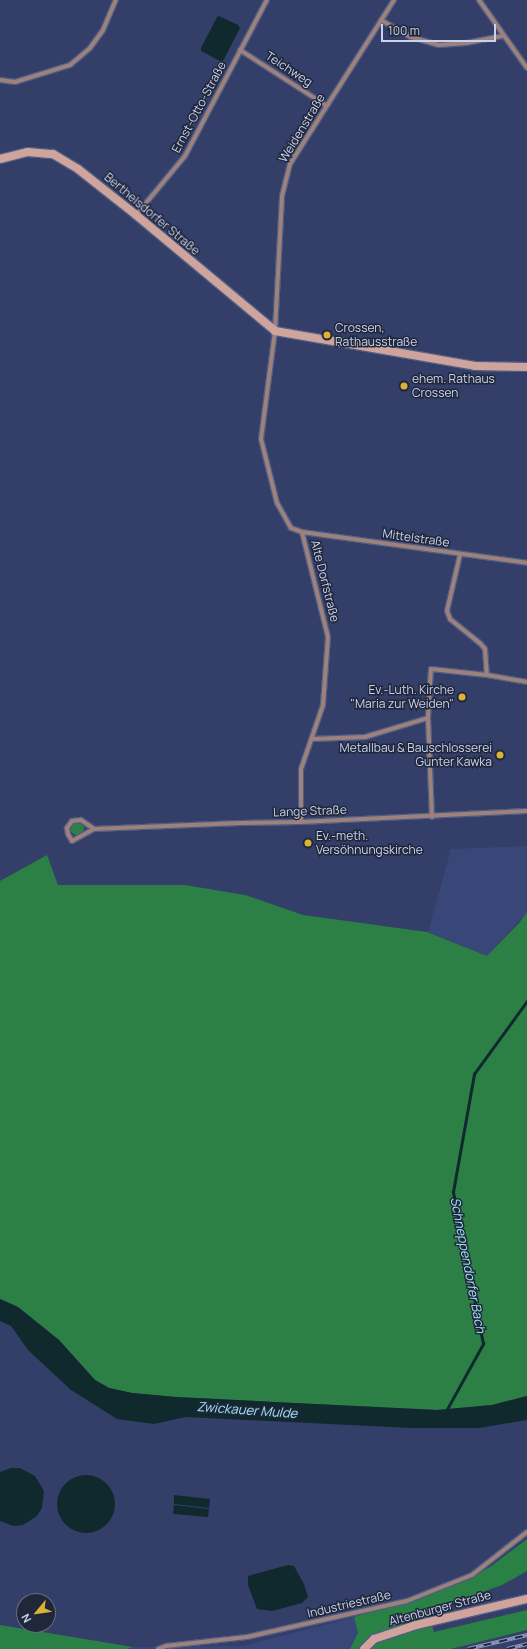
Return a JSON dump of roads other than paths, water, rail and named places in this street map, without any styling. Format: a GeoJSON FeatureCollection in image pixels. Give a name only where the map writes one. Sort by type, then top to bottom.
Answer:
{"type":"FeatureCollection","features":[{"type":"Feature","properties":{"kind":"street"},"geometry":{"type":"LineString","coordinates":[[0,80],[15,82],[70,66],[90,48],[103,30],[116,0]]}},
{"type":"Feature","properties":{"kind":"street","name":"Ernst-Otto-Straße"},"geometry":{"type":"LineString","coordinates":[[136,215],[185,156],[267,0]]}},
{"type":"Feature","properties":{"kind":"street","name":"Weidenstraße"},"geometry":{"type":"LineString","coordinates":[[275,331],[282,196],[290,164],[394,0]]}},
{"type":"Feature","properties":{"kind":"street"},"geometry":{"type":"LineString","coordinates":[[479,0],[503,36],[527,67]]}},
{"type":"Feature","properties":{"kind":"street"},"geometry":{"type":"LineString","coordinates":[[381,20],[411,37],[439,45],[466,43],[503,36]]}},
{"type":"Feature","properties":{"kind":"street","name":"Teichweg"},"geometry":{"type":"LineString","coordinates":[[240,50],[327,106]]}},
{"type":"Feature","properties":{"kind":"street","name":"Berthelsdorfer Straße"},"geometry":{"type":"LineString","coordinates":[[0,159],[28,152],[53,154],[78,169],[136,215],[275,331]]}},
{"type":"Feature","properties":{"kind":"street"},"geometry":{"type":"LineString","coordinates":[[275,331],[475,366],[527,367]]}},
{"type":"Feature","properties":{"kind":"street","name":"Alte Dorfstraße"},"geometry":{"type":"LineString","coordinates":[[275,331],[261,439],[277,503],[291,528],[302,532],[328,637],[323,705],[301,769],[301,822]]}},
{"type":"Feature","properties":{"kind":"street","name":"Mittelstraße"},"geometry":{"type":"LineString","coordinates":[[302,532],[460,555],[527,563]]}},
{"type":"Feature","properties":{"kind":"street"},"geometry":{"type":"LineString","coordinates":[[460,555],[447,611],[450,619],[480,643],[485,649],[488,675]]}},
{"type":"Feature","properties":{"kind":"street"},"geometry":{"type":"LineString","coordinates":[[432,817],[430,733],[428,718],[431,669],[488,675],[527,682]]}},
{"type":"Feature","properties":{"kind":"street"},"geometry":{"type":"LineString","coordinates":[[312,739],[365,737],[428,718]]}},
{"type":"Feature","properties":{"kind":"street","name":"Lange Straße"},"geometry":{"type":"LineString","coordinates":[[94,829],[81,820],[72,820],[67,828],[68,834],[72,841],[94,829],[432,817],[527,811]]}},
{"type":"Feature","properties":{"kind":"street","name":"Industriestraße"},"geometry":{"type":"LineString","coordinates":[[158,1649],[166,1646],[247,1637],[407,1601],[472,1575],[527,1532]]}},
{"type":"Feature","properties":{"kind":"street","name":"Altenburger Straße"},"geometry":{"type":"LineString","coordinates":[[364,1649],[374,1639],[416,1625],[527,1599]]}},
{"type":"Feature","properties":{"kind":"water"},"geometry":{"type":"Polygon","coordinates":[[[219,16],[238,25],[240,28],[223,61],[220,61],[201,51],[201,48],[217,17],[219,16]]]}},
{"type":"Feature","properties":{"kind":"water","name":"Zwickauer Mulde"},"geometry":{"type":"Polygon","coordinates":[[[0,1299],[18,1307],[59,1340],[95,1380],[109,1388],[132,1393],[176,1397],[437,1410],[492,1405],[527,1396],[527,1420],[479,1428],[410,1428],[186,1417],[154,1424],[117,1419],[71,1390],[28,1350],[11,1326],[0,1321],[0,1299]]]}},
{"type":"Feature","properties":{"kind":"water"},"geometry":{"type":"Polygon","coordinates":[[[11,1468],[20,1468],[35,1476],[44,1491],[42,1508],[37,1516],[23,1525],[13,1526],[0,1521],[0,1472],[11,1468]]]}},
{"type":"Feature","properties":{"kind":"water"},"geometry":{"type":"Polygon","coordinates":[[[80,1475],[92,1475],[107,1483],[115,1498],[115,1510],[107,1525],[92,1533],[80,1533],[65,1525],[57,1510],[57,1498],[65,1483],[80,1475]]]}},
{"type":"Feature","properties":{"kind":"water"},"geometry":{"type":"Polygon","coordinates":[[[174,1495],[210,1499],[209,1508],[174,1504],[174,1495]]]}},
{"type":"Feature","properties":{"kind":"water"},"geometry":{"type":"Polygon","coordinates":[[[174,1505],[209,1509],[208,1517],[173,1514],[174,1505]]]}},
{"type":"Feature","properties":{"kind":"water"},"geometry":{"type":"Polygon","coordinates":[[[288,1565],[294,1566],[304,1584],[308,1597],[302,1603],[272,1611],[257,1609],[248,1585],[248,1576],[288,1565]]]}},
{"type":"Feature","properties":{"kind":"waterway","name":"Schneppendorfer Bach"},"geometry":{"type":"LineString","coordinates":[[446,1411],[483,1344],[453,1192],[474,1074],[527,1001]]}},
{"type":"Feature","properties":{"kind":"railway"},"geometry":{"type":"LineString","coordinates":[[468,1649],[527,1635]]}},
{"type":"Feature","properties":{"kind":"railway"},"geometry":{"type":"LineString","coordinates":[[507,1649],[527,1644]]}},
{"type":"Feature","properties":{"kind":"place","name":"Crossen, Rathausstraße"},"geometry":{"type":"Point","coordinates":[327,335]}},
{"type":"Feature","properties":{"kind":"place","name":"ehem. Rathaus Crossen"},"geometry":{"type":"Point","coordinates":[404,386]}},
{"type":"Feature","properties":{"kind":"place","name":"Ev.-Luth. Kirche \"Maria zur Weiden\""},"geometry":{"type":"Point","coordinates":[462,697]}},
{"type":"Feature","properties":{"kind":"place","name":"Metallbau & Bauschlosserei Gunter Kawka"},"geometry":{"type":"Point","coordinates":[500,755]}},
{"type":"Feature","properties":{"kind":"place","name":"Ev.-meth. Versöhnungskirche"},"geometry":{"type":"Point","coordinates":[308,843]}}]}
